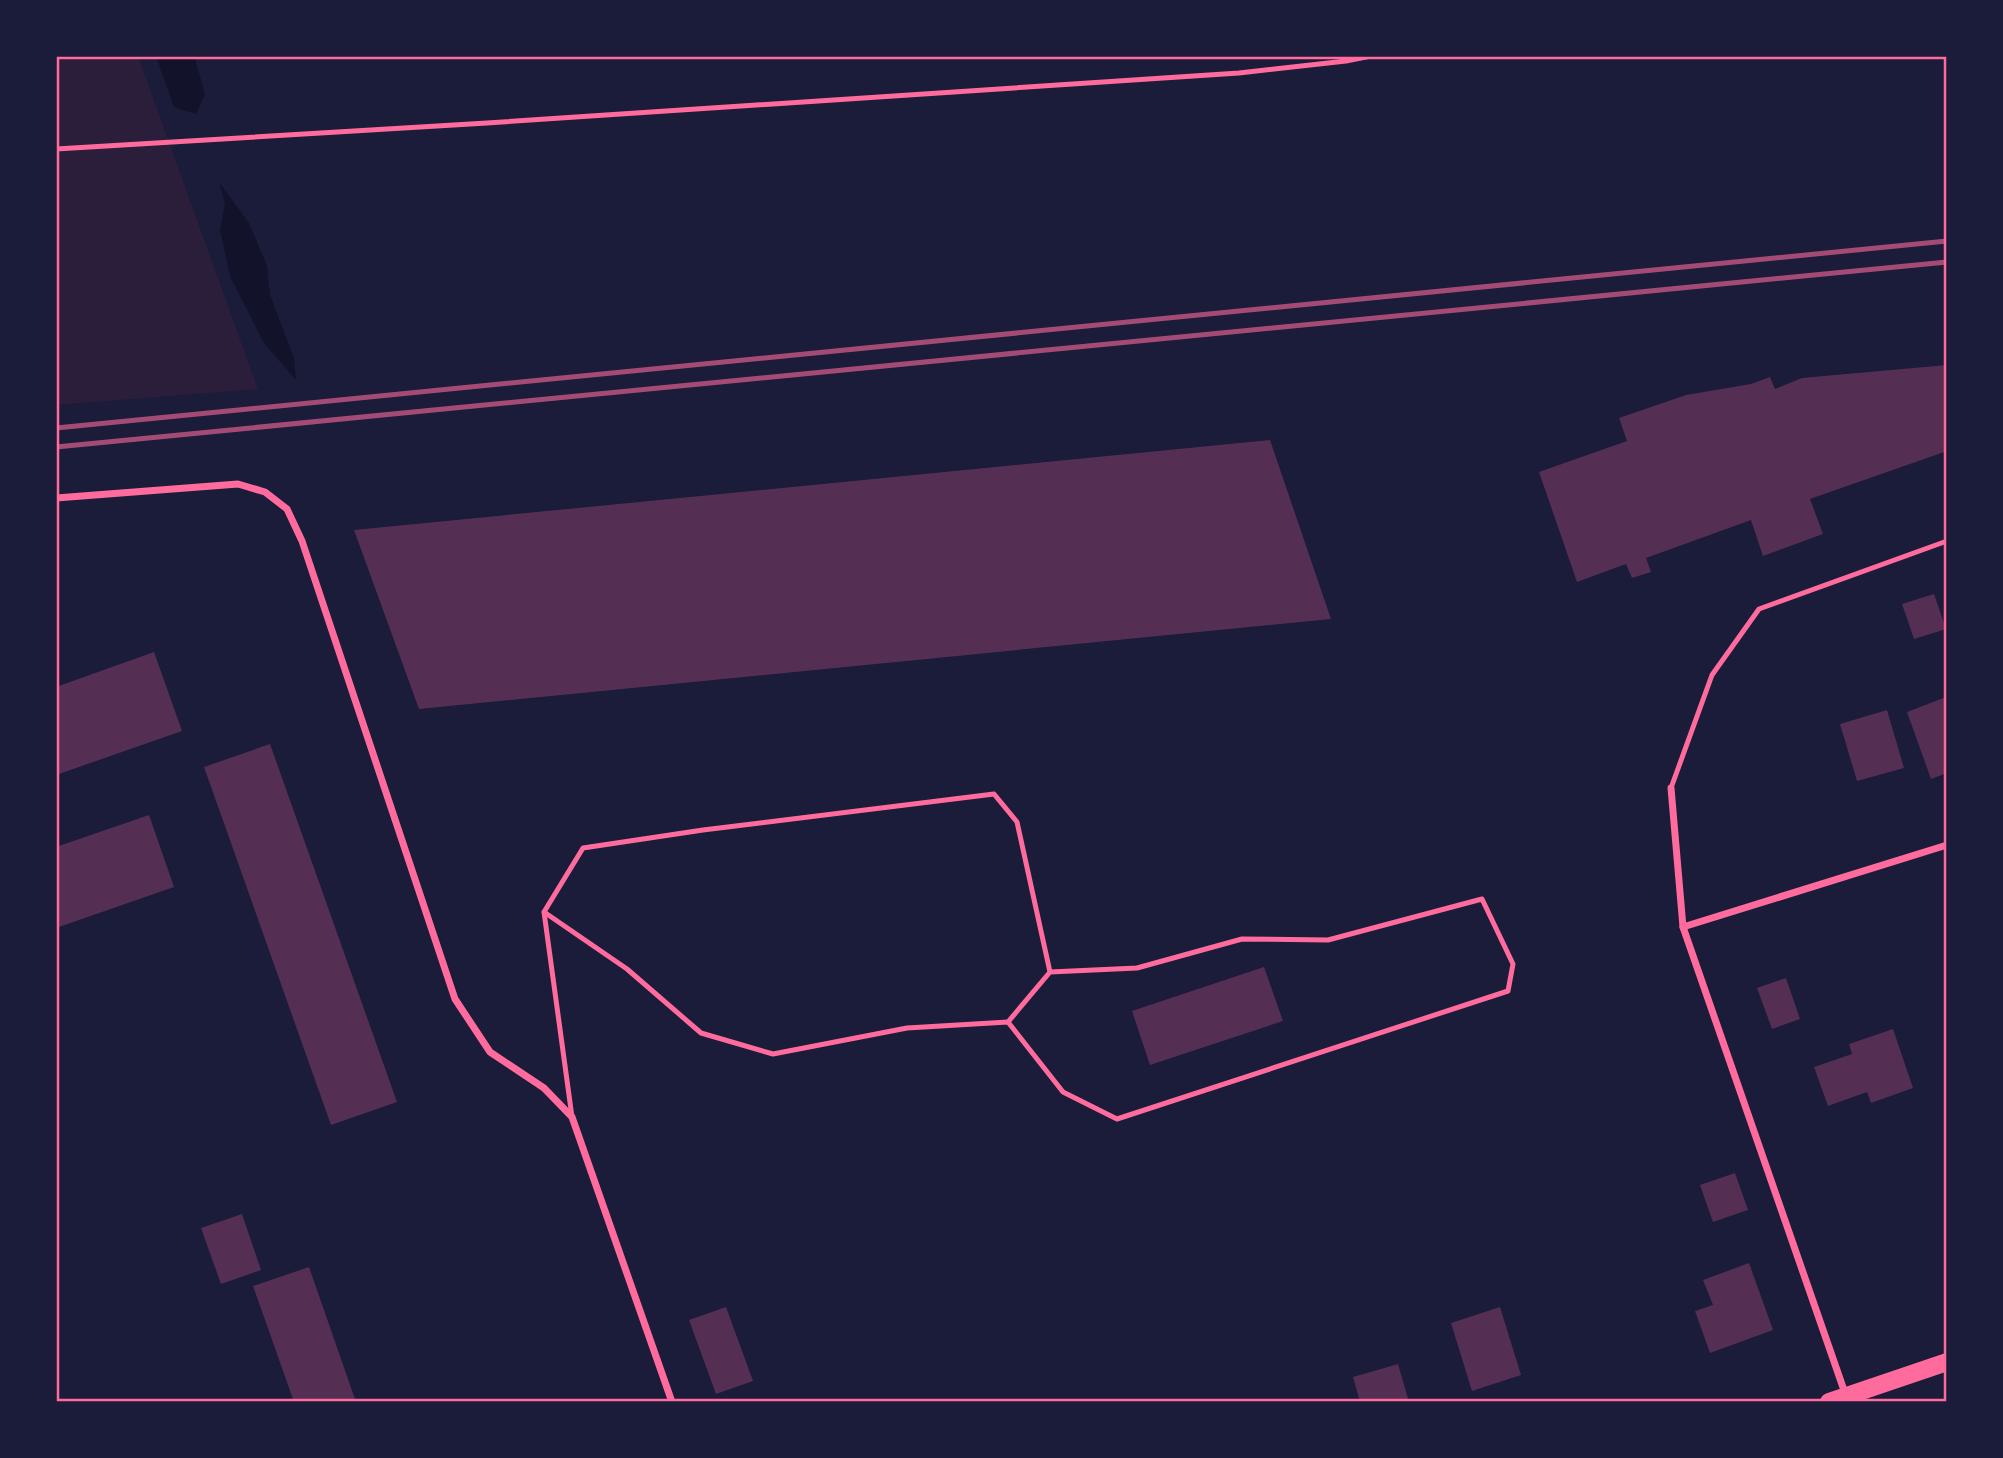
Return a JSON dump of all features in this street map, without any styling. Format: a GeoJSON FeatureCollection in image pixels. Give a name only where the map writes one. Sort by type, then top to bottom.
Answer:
{"type":"FeatureCollection","features":[{"type":"Feature","properties":{"kind":"main road"},"geometry":{"type":"LineString","coordinates":[[1838,1399],[1947,1362]]}},
{"type":"Feature","properties":{"kind":"street"},"geometry":{"type":"LineString","coordinates":[[56,498],[239,484],[265,492],[287,509],[302,541],[455,999],[489,1052],[544,1087],[572,1117],[672,1402]]}},
{"type":"Feature","properties":{"kind":"street"},"geometry":{"type":"LineString","coordinates":[[1671,788],[1683,927],[1838,1399]]}},
{"type":"Feature","properties":{"kind":"street"},"geometry":{"type":"LineString","coordinates":[[1683,927],[1947,845]]}},
{"type":"Feature","properties":{"kind":"lane"},"geometry":{"type":"LineString","coordinates":[[56,149],[1239,73],[1371,56]]}},
{"type":"Feature","properties":{"kind":"lane"},"geometry":{"type":"LineString","coordinates":[[1671,788],[1712,675],[1759,609],[1947,541]]}},
{"type":"Feature","properties":{"kind":"lane"},"geometry":{"type":"LineString","coordinates":[[572,1117],[544,912],[583,848],[703,830],[994,794],[1017,822],[1050,972]]}},
{"type":"Feature","properties":{"kind":"lane"},"geometry":{"type":"LineString","coordinates":[[544,912],[627,969],[701,1032],[773,1054],[907,1028],[1009,1022],[1050,972],[1137,968],[1242,939],[1328,940],[1482,899],[1513,964],[1508,991],[1117,1119],[1063,1092],[1009,1022]]}},
{"type":"Feature","properties":{"kind":"shaded area"},"geometry":{"type":"Polygon","coordinates":[[[56,56],[138,56],[258,389],[56,405],[56,56]]]}},
{"type":"Feature","properties":{"kind":"shaded area"},"geometry":{"type":"Polygon","coordinates":[[[156,56],[194,56],[205,94],[196,114],[174,107],[156,56]]]}},
{"type":"Feature","properties":{"kind":"shaded area"},"geometry":{"type":"Polygon","coordinates":[[[219,182],[249,223],[267,266],[270,295],[294,358],[296,380],[264,343],[230,276],[220,230],[225,204],[219,182]]]}},
{"type":"Feature","properties":{"kind":"building"},"geometry":{"type":"Polygon","coordinates":[[[1947,365],[1947,451],[1810,499],[1823,534],[1763,556],[1751,520],[1646,558],[1651,572],[1632,578],[1626,564],[1577,582],[1539,472],[1627,441],[1619,418],[1686,395],[1751,384],[1770,377],[1775,389],[1802,378],[1947,365]]]}},
{"type":"Feature","properties":{"kind":"building"},"geometry":{"type":"Polygon","coordinates":[[[1270,440],[1331,619],[419,709],[354,530],[1270,440]]]}},
{"type":"Feature","properties":{"kind":"building"},"geometry":{"type":"Polygon","coordinates":[[[1934,594],[1946,629],[1914,639],[1902,604],[1934,594]]]}},
{"type":"Feature","properties":{"kind":"building"},"geometry":{"type":"Polygon","coordinates":[[[154,652],[182,731],[56,775],[56,687],[154,652]]]}},
{"type":"Feature","properties":{"kind":"building"},"geometry":{"type":"Polygon","coordinates":[[[1946,697],[1947,773],[1931,779],[1907,712],[1946,697]]]}},
{"type":"Feature","properties":{"kind":"building"},"geometry":{"type":"Polygon","coordinates":[[[1887,710],[1904,768],[1857,781],[1840,724],[1887,710]]]}},
{"type":"Feature","properties":{"kind":"building"},"geometry":{"type":"Polygon","coordinates":[[[270,744],[397,1102],[331,1125],[204,767],[270,744]]]}},
{"type":"Feature","properties":{"kind":"building"},"geometry":{"type":"Polygon","coordinates":[[[149,815],[174,887],[56,928],[56,847],[149,815]]]}},
{"type":"Feature","properties":{"kind":"building"},"geometry":{"type":"Polygon","coordinates":[[[1264,967],[1283,1021],[1150,1065],[1132,1011],[1264,967]]]}},
{"type":"Feature","properties":{"kind":"building"},"geometry":{"type":"Polygon","coordinates":[[[1786,978],[1800,1019],[1772,1029],[1757,988],[1786,978]]]}},
{"type":"Feature","properties":{"kind":"building"},"geometry":{"type":"Polygon","coordinates":[[[1893,1029],[1913,1088],[1871,1103],[1867,1092],[1828,1106],[1814,1067],[1852,1054],[1849,1044],[1893,1029]]]}},
{"type":"Feature","properties":{"kind":"building"},"geometry":{"type":"Polygon","coordinates":[[[1735,1173],[1748,1210],[1713,1222],[1700,1185],[1735,1173]]]}},
{"type":"Feature","properties":{"kind":"building"},"geometry":{"type":"Polygon","coordinates":[[[242,1214],[261,1270],[221,1284],[201,1228],[242,1214]]]}},
{"type":"Feature","properties":{"kind":"building"},"geometry":{"type":"Polygon","coordinates":[[[1749,1263],[1773,1330],[1710,1353],[1695,1311],[1713,1305],[1703,1280],[1749,1263]]]}},
{"type":"Feature","properties":{"kind":"building"},"geometry":{"type":"Polygon","coordinates":[[[309,1267],[356,1402],[294,1402],[253,1286],[309,1267]]]}},
{"type":"Feature","properties":{"kind":"building"},"geometry":{"type":"Polygon","coordinates":[[[726,1307],[753,1381],[716,1394],[689,1320],[726,1307]]]}},
{"type":"Feature","properties":{"kind":"building"},"geometry":{"type":"Polygon","coordinates":[[[1500,1307],[1521,1375],[1472,1391],[1451,1323],[1500,1307]]]}},
{"type":"Feature","properties":{"kind":"building"},"geometry":{"type":"Polygon","coordinates":[[[1398,1364],[1409,1402],[1360,1402],[1353,1377],[1398,1364]]]}},
{"type":"Feature","properties":{"kind":"railway"},"geometry":{"type":"LineString","coordinates":[[56,428],[1947,241]]}},
{"type":"Feature","properties":{"kind":"railway"},"geometry":{"type":"LineString","coordinates":[[56,447],[1947,262]]}}]}
